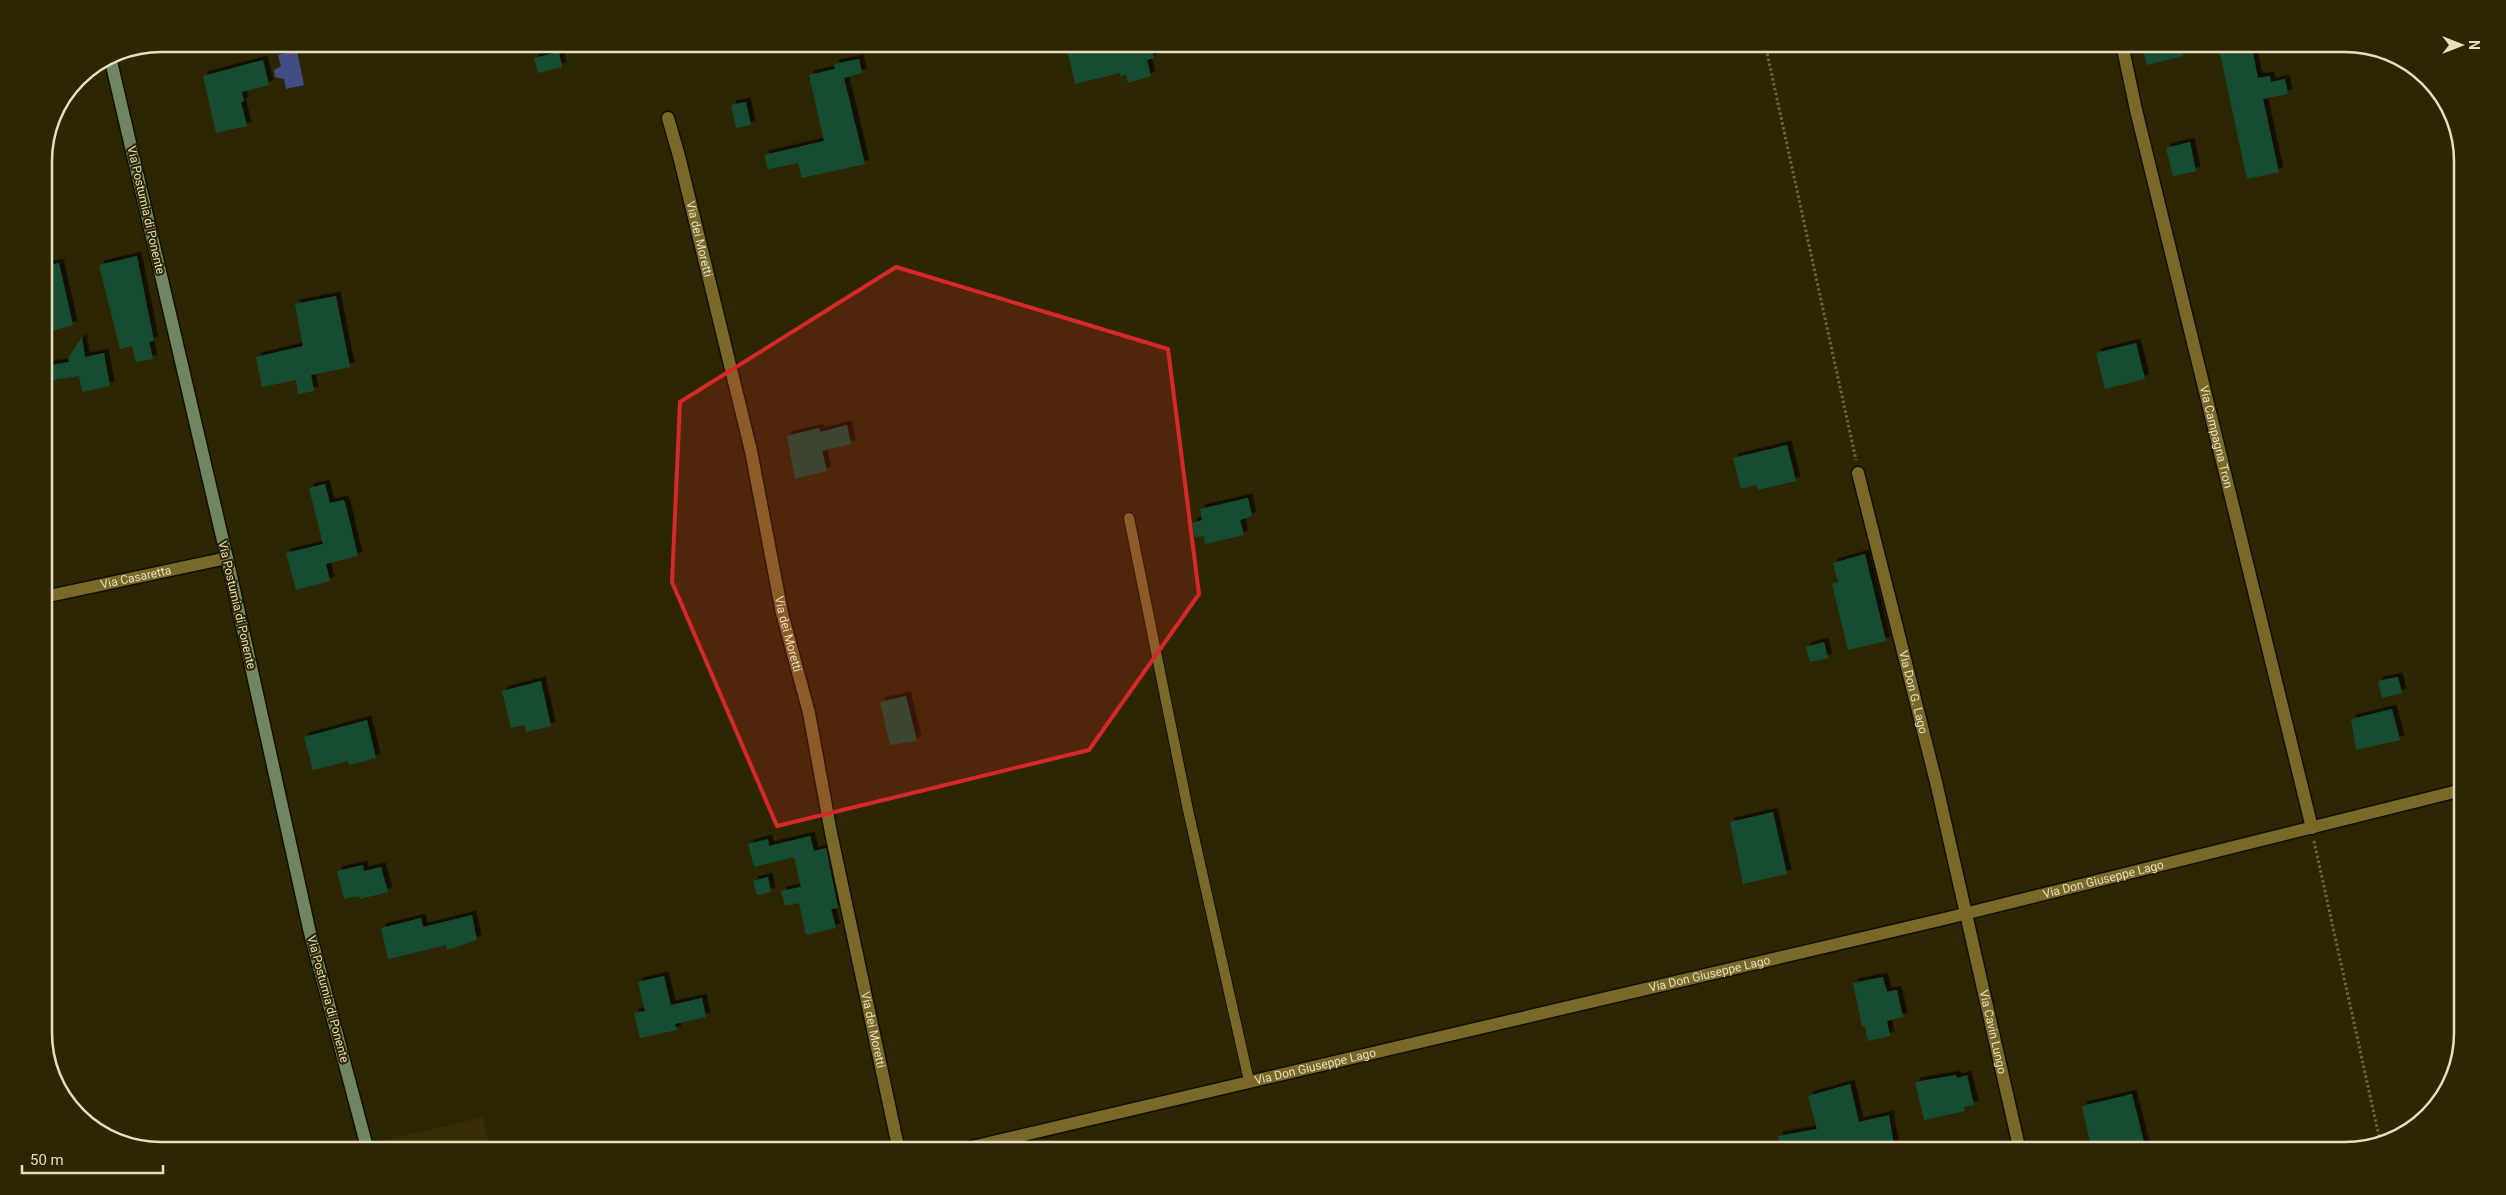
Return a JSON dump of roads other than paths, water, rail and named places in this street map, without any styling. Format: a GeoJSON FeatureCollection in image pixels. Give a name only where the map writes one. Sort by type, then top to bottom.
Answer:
{"type":"FeatureCollection","features":[{"type":"Feature","properties":{"kind":"main road","name":"Via Postumia di Ponente"},"geometry":{"type":"LineString","coordinates":[[112,65],[227,558],[310,933],[366,1142]]}},
{"type":"Feature","properties":{"kind":"street","name":"Via Campagna Tron"},"geometry":{"type":"LineString","coordinates":[[2124,52],[2136,110],[2312,828]]}},
{"type":"Feature","properties":{"kind":"street","name":"Via dei Moretti"},"geometry":{"type":"LineString","coordinates":[[668,118],[751,451],[782,613],[809,713],[831,833],[897,1142]]}},
{"type":"Feature","properties":{"kind":"street","name":"Via Don G. Lago"},"geometry":{"type":"LineString","coordinates":[[1858,473],[1936,782],[1965,913]]}},
{"type":"Feature","properties":{"kind":"street","name":"Via Casaretta"},"geometry":{"type":"LineString","coordinates":[[53,596],[227,558]]}},
{"type":"Feature","properties":{"kind":"street","name":"Via Don Giuseppe Lago"},"geometry":{"type":"LineString","coordinates":[[994,1142],[1965,913],[2454,792]]}},
{"type":"Feature","properties":{"kind":"street","name":"Via Cavin Lungo"},"geometry":{"type":"LineString","coordinates":[[1965,913],[2018,1142]]}},
{"type":"Feature","properties":{"kind":"lane"},"geometry":{"type":"LineString","coordinates":[[1129,518],[1188,810],[1249,1081]]}},
{"type":"Feature","properties":{"kind":"water"},"geometry":{"type":"Polygon","coordinates":[[[297,53],[304,85],[286,89],[284,79],[275,77],[274,70],[281,66],[278,55],[297,53]]]}}]}
